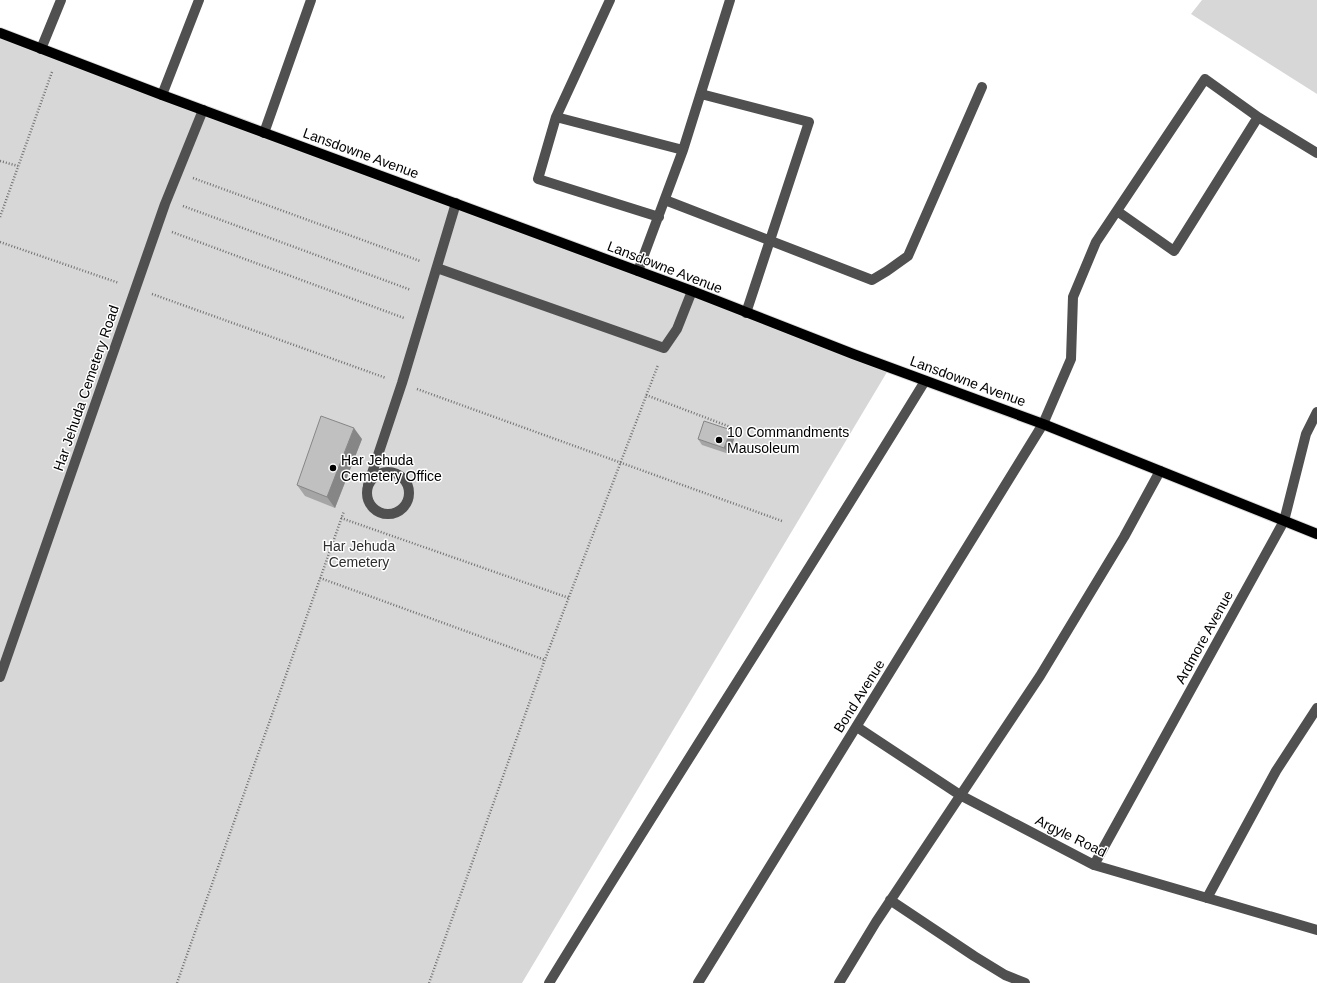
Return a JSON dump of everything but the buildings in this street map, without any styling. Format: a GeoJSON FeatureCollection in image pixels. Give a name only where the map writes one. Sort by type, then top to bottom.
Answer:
{"type":"FeatureCollection","features":[{"type":"Feature","properties":{"kind":"main road","name":"Lansdowne Avenue"},"geometry":{"type":"LineString","coordinates":[[0,33],[162,95],[692,291],[853,354],[1043,424],[1317,534]]}},
{"type":"Feature","properties":{"kind":"street"},"geometry":{"type":"LineString","coordinates":[[41,49],[61,0]]}},
{"type":"Feature","properties":{"kind":"street"},"geometry":{"type":"LineString","coordinates":[[162,95],[199,0]]}},
{"type":"Feature","properties":{"kind":"street"},"geometry":{"type":"LineString","coordinates":[[264,133],[311,0]]}},
{"type":"Feature","properties":{"kind":"street"},"geometry":{"type":"LineString","coordinates":[[610,0],[556,117],[538,179],[659,217]]}},
{"type":"Feature","properties":{"kind":"street"},"geometry":{"type":"LineString","coordinates":[[638,271],[683,150],[730,0]]}},
{"type":"Feature","properties":{"kind":"street","name":"Bond Avenue"},"geometry":{"type":"LineString","coordinates":[[698,983],[1043,424],[1071,359],[1073,297],[1096,242],[1205,79],[1258,117]]}},
{"type":"Feature","properties":{"kind":"street"},"geometry":{"type":"LineString","coordinates":[[665,200],[872,280],[908,256],[982,87]]}},
{"type":"Feature","properties":{"kind":"street"},"geometry":{"type":"LineString","coordinates":[[701,94],[809,122],[771,242],[746,313]]}},
{"type":"Feature","properties":{"kind":"street","name":"Har Jehuda Cemetery Road"},"geometry":{"type":"LineString","coordinates":[[0,677],[166,200],[203,110]]}},
{"type":"Feature","properties":{"kind":"street"},"geometry":{"type":"LineString","coordinates":[[556,117],[683,150]]}},
{"type":"Feature","properties":{"kind":"street"},"geometry":{"type":"LineString","coordinates":[[1117,211],[1174,251],[1258,117],[1317,153]]}},
{"type":"Feature","properties":{"kind":"street"},"geometry":{"type":"LineString","coordinates":[[368,485],[378,474],[384,472],[398,474],[403,478],[410,489],[407,503],[398,512],[391,514],[384,514],[377,511],[371,506],[368,500],[368,485],[420,324],[456,203]]}},
{"type":"Feature","properties":{"kind":"street"},"geometry":{"type":"LineString","coordinates":[[437,268],[664,348],[677,329],[692,291]]}},
{"type":"Feature","properties":{"kind":"street"},"geometry":{"type":"LineString","coordinates":[[549,983],[925,381]]}},
{"type":"Feature","properties":{"kind":"street","name":"Ardmore Avenue"},"geometry":{"type":"LineString","coordinates":[[1094,866],[1284,521],[1306,434],[1317,412]]}},
{"type":"Feature","properties":{"kind":"street"},"geometry":{"type":"LineString","coordinates":[[839,983],[890,900],[1040,676],[1124,537],[1160,471]]}},
{"type":"Feature","properties":{"kind":"street"},"geometry":{"type":"LineString","coordinates":[[1207,898],[1276,771],[1317,708]]}},
{"type":"Feature","properties":{"kind":"street","name":"Argyle Road"},"geometry":{"type":"LineString","coordinates":[[857,727],[960,795],[1094,866],[1317,930]]}},
{"type":"Feature","properties":{"kind":"street"},"geometry":{"type":"LineString","coordinates":[[890,900],[974,956],[1006,975],[1026,983]]}},
{"type":"Feature","properties":{"kind":"path"},"geometry":{"type":"LineString","coordinates":[[0,217],[58,55]]}},
{"type":"Feature","properties":{"kind":"path"},"geometry":{"type":"LineString","coordinates":[[0,161],[18,166]]}},
{"type":"Feature","properties":{"kind":"path"},"geometry":{"type":"LineString","coordinates":[[178,172],[437,268]]}},
{"type":"Feature","properties":{"kind":"path"},"geometry":{"type":"LineString","coordinates":[[166,200],[428,296]]}},
{"type":"Feature","properties":{"kind":"path"},"geometry":{"type":"LineString","coordinates":[[157,227],[420,324]]}},
{"type":"Feature","properties":{"kind":"path"},"geometry":{"type":"LineString","coordinates":[[429,983],[545,660],[664,348]]}},
{"type":"Feature","properties":{"kind":"path"},"geometry":{"type":"LineString","coordinates":[[646,395],[732,428]]}},
{"type":"Feature","properties":{"kind":"path"},"geometry":{"type":"LineString","coordinates":[[177,983],[344,511]]}},
{"type":"Feature","properties":{"kind":"path"},"geometry":{"type":"LineString","coordinates":[[341,518],[569,598]]}},
{"type":"Feature","properties":{"kind":"path"},"geometry":{"type":"LineString","coordinates":[[320,578],[545,660]]}},
{"type":"Feature","properties":{"kind":"green space"},"geometry":{"type":"Polygon","coordinates":[[[1202,0],[1317,0],[1317,94],[1191,14],[1202,0]]]}},
{"type":"Feature","properties":{"kind":"green space","name":"Har Jehuda Cemetery"},"geometry":{"type":"Polygon","coordinates":[[[0,35],[890,367],[522,983],[0,983],[0,35]]]}},
{"type":"Feature","properties":{"kind":"place","name":"10 Commandments Mausoleum"},"geometry":{"type":"Point","coordinates":[719,440]}},
{"type":"Feature","properties":{"kind":"place","name":"Har Jehuda Cemetery Office"},"geometry":{"type":"Point","coordinates":[333,468]}}]}
